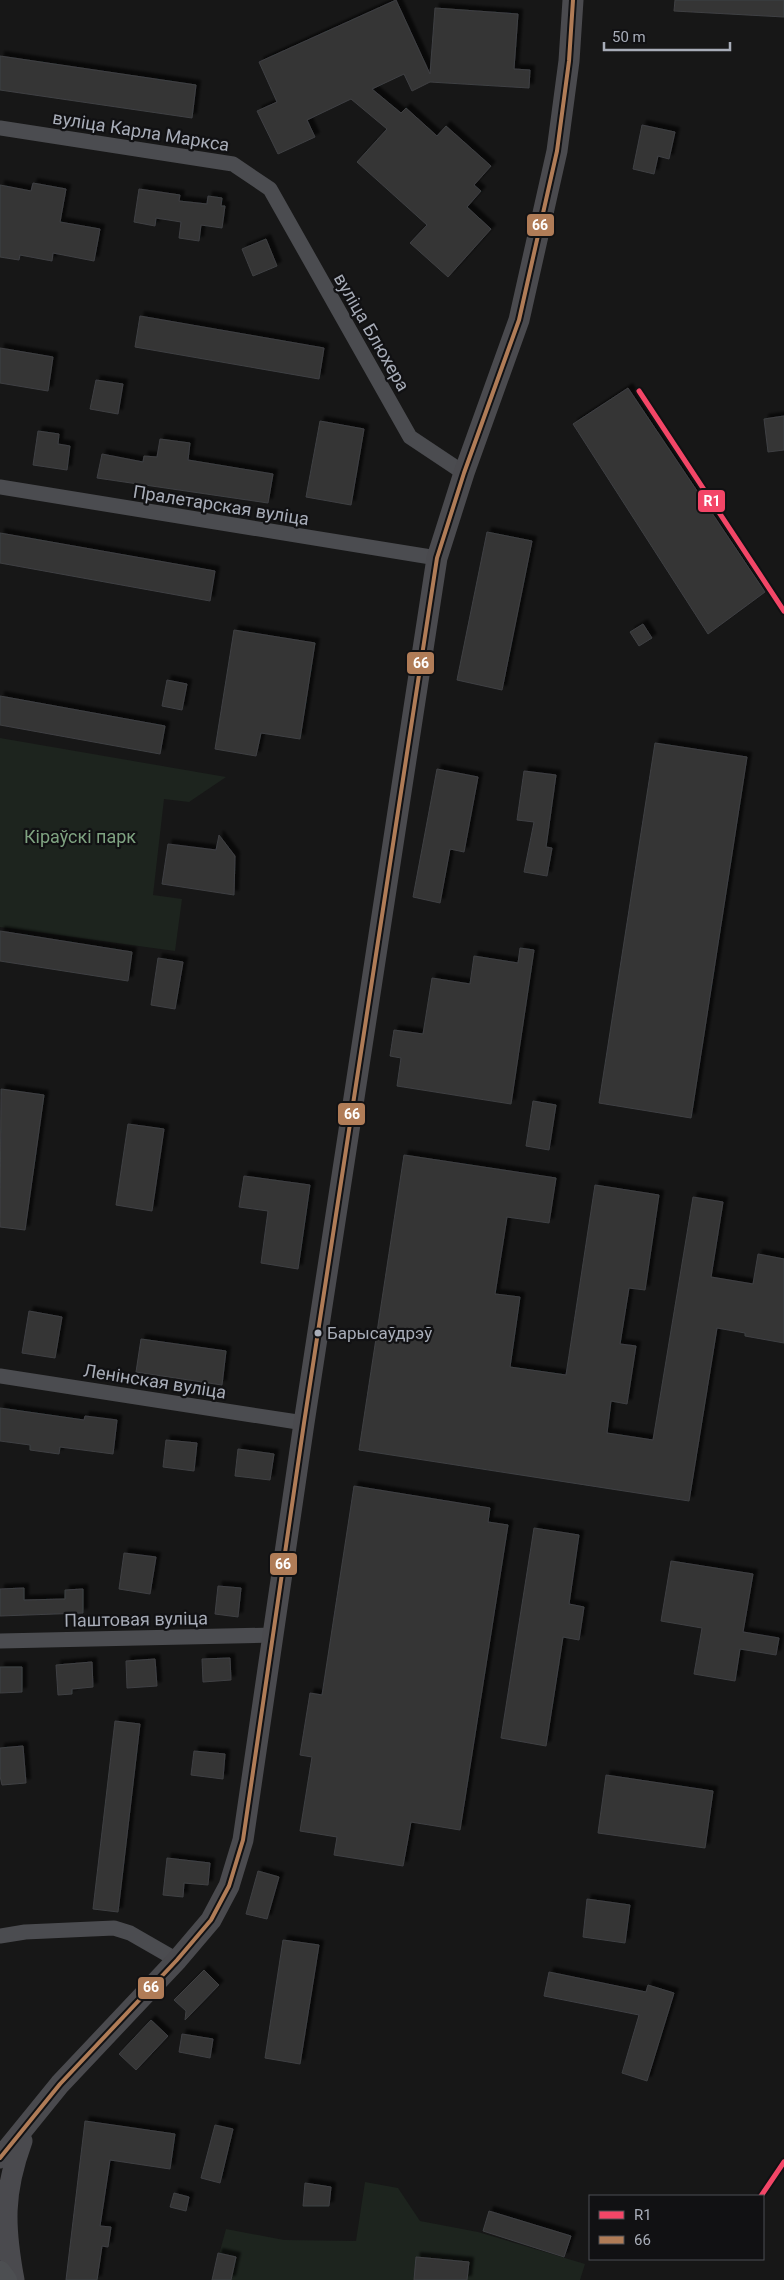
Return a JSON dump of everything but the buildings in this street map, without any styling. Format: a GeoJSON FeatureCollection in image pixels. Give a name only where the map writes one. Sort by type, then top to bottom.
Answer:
{"type":"FeatureCollection","features":[{"type":"Feature","properties":{"kind":"main road"},"geometry":{"type":"LineString","coordinates":[[0,2158],[60,2084],[177,1960],[211,1920],[229,1886],[243,1840],[304,1423],[437,558],[464,472],[519,320],[557,151],[569,62],[573,0]]}},
{"type":"Feature","properties":{"kind":"main road"},"geometry":{"type":"LineString","coordinates":[[14,2280],[7,2238],[6,2200],[12,2170],[27,2127]]}},
{"type":"Feature","properties":{"kind":"main road"},"geometry":{"type":"LineString","coordinates":[[0,2272],[6,2280]]}},
{"type":"Feature","properties":{"kind":"street","name":"вуліца Карла Маркса"},"geometry":{"type":"LineString","coordinates":[[0,128],[233,164],[270,190]]}},
{"type":"Feature","properties":{"kind":"street","name":"вуліца Блюхера"},"geometry":{"type":"LineString","coordinates":[[270,190],[410,437],[464,472]]}},
{"type":"Feature","properties":{"kind":"street","name":"Пралетарская вуліца"},"geometry":{"type":"LineString","coordinates":[[0,487],[437,558]]}},
{"type":"Feature","properties":{"kind":"street","name":"Ленінская вуліца"},"geometry":{"type":"LineString","coordinates":[[0,1376],[304,1423]]}},
{"type":"Feature","properties":{"kind":"street","name":"Паштовая вуліца"},"geometry":{"type":"LineString","coordinates":[[0,1641],[273,1635]]}},
{"type":"Feature","properties":{"kind":"street"},"geometry":{"type":"LineString","coordinates":[[0,1936],[25,1932],[114,1928],[130,1933],[177,1960]]}},
{"type":"Feature","properties":{"kind":"green space","name":"Кіраўскі парк"},"geometry":{"type":"Polygon","coordinates":[[[0,738],[226,777],[189,802],[164,799],[153,895],[182,899],[175,951],[0,927],[0,738]]]}},
{"type":"Feature","properties":{"kind":"green space"},"geometry":{"type":"Polygon","coordinates":[[[365,2182],[398,2188],[420,2221],[478,2232],[585,2264],[580,2280],[212,2280],[226,2229],[284,2240],[356,2241],[365,2182]]]}},
{"type":"Feature","properties":{"kind":"transit line","name":"66"},"geometry":{"type":"LineString","coordinates":[[0,2158],[60,2084],[177,1960],[211,1920],[229,1886],[243,1840],[304,1423],[437,558],[464,473],[519,320],[557,151],[569,61],[573,0]]}},
{"type":"Feature","properties":{"kind":"transit line","name":"R1"},"geometry":{"type":"LineString","coordinates":[[639,391],[784,611]]}},
{"type":"Feature","properties":{"kind":"transit line","name":"R1"},"geometry":{"type":"LineString","coordinates":[[762,2195],[784,2162]]}},
{"type":"Feature","properties":{"kind":"place","name":"Барысаўдрэў"},"geometry":{"type":"Point","coordinates":[318,1333]}}]}
